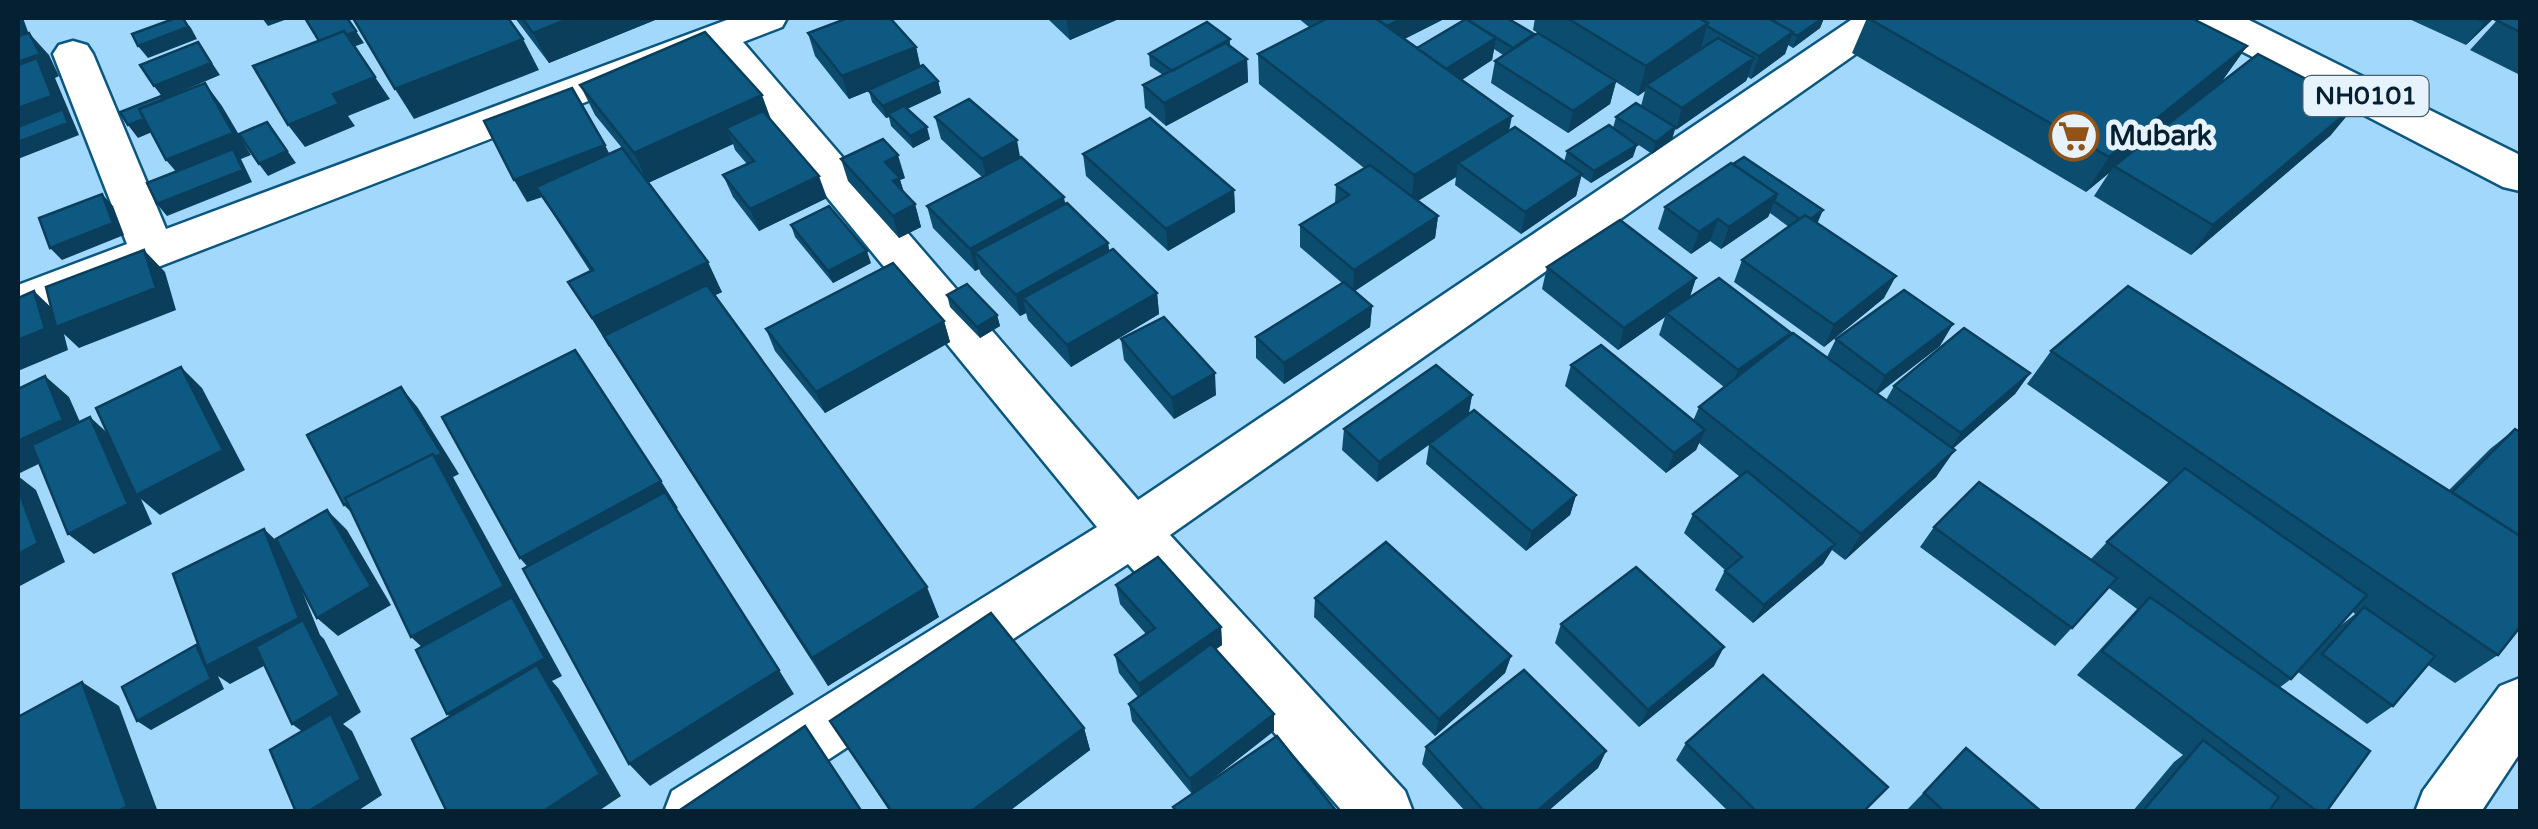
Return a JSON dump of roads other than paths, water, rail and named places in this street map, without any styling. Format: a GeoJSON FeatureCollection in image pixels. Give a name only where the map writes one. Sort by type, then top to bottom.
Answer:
{"type":"FeatureCollection","features":[{"type":"Feature","properties":{"kind":"highway","name":"NH0101"},"geometry":{"type":"LineString","coordinates":[[2212,18],[2520,175]]}},
{"type":"Feature","properties":{"kind":"highway","name":"NH0101"},"geometry":{"type":"LineString","coordinates":[[2290,18],[2520,132]]}},
{"type":"Feature","properties":{"kind":"street"},"geometry":{"type":"LineString","coordinates":[[18,303],[768,18]]}},
{"type":"Feature","properties":{"kind":"street"},"geometry":{"type":"LineString","coordinates":[[694,812],[1134,532],[1880,18]]}},
{"type":"Feature","properties":{"kind":"street"},"geometry":{"type":"LineString","coordinates":[[718,37],[1134,532],[1383,812]]}},
{"type":"Feature","properties":{"kind":"street"},"geometry":{"type":"LineString","coordinates":[[73,54],[153,252]]}},
{"type":"Feature","properties":{"kind":"street"},"geometry":{"type":"LineString","coordinates":[[2445,812],[2520,705]]}},
{"type":"Feature","properties":{"kind":"place","name":"Mubark"},"geometry":{"type":"Point","coordinates":[2074,136]}}]}
